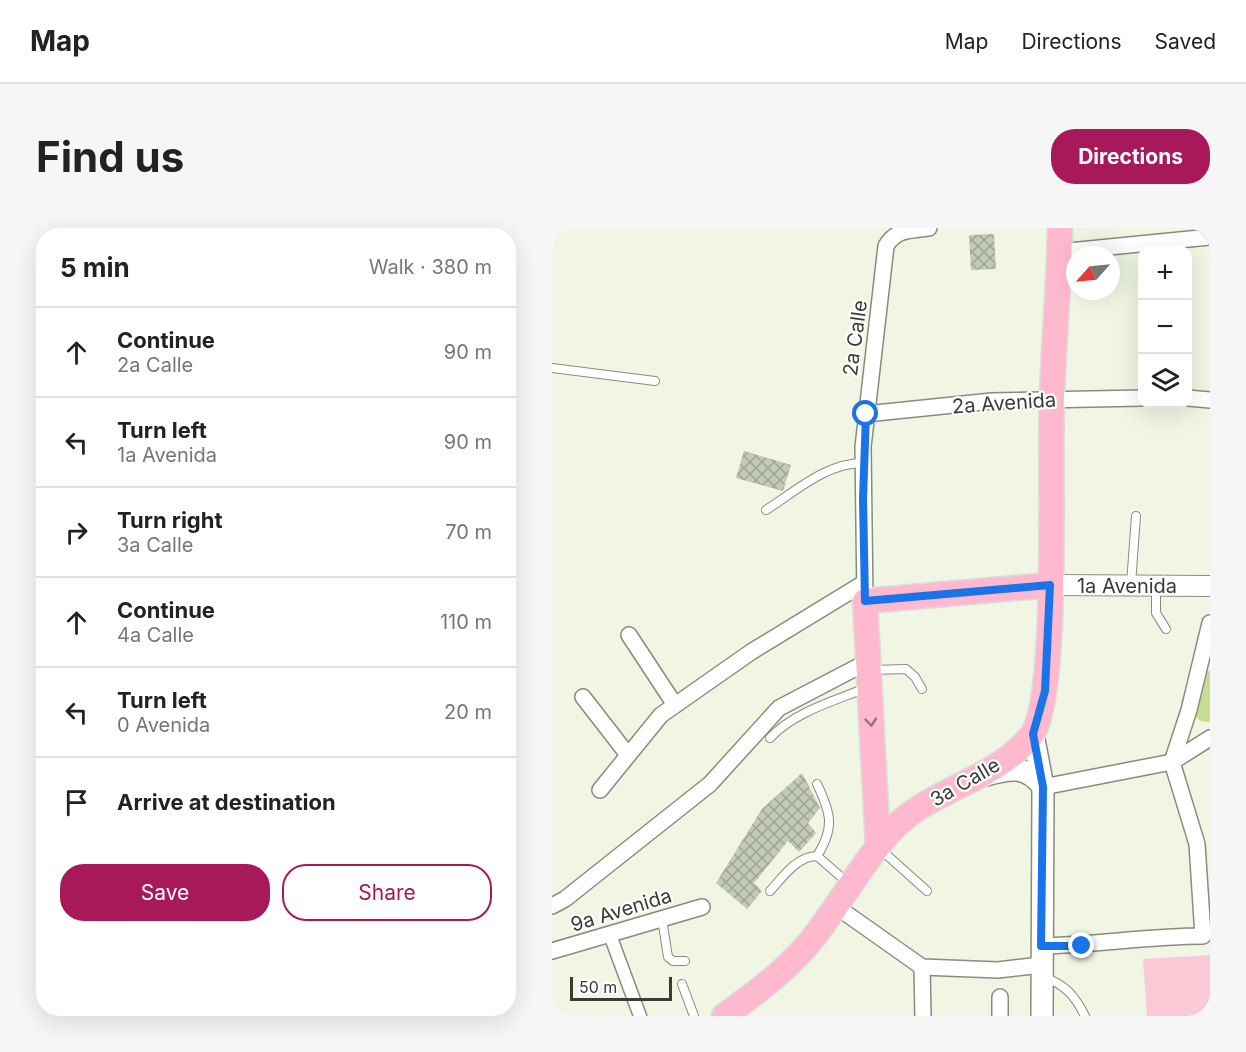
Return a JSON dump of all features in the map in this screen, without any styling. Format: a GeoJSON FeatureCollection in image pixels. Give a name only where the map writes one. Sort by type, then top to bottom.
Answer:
{"type":"FeatureCollection","features":[{"type":"Feature","properties":{"kind":"main road"},"geometry":{"type":"LineString","coordinates":[[1042,1016],[1043,787],[1033,734],[1045,691],[1050,585],[1052,398],[1060,228]]}},
{"type":"Feature","properties":{"kind":"main road","name":"1a Avenida"},"geometry":{"type":"LineString","coordinates":[[864,592],[1050,585]]}},
{"type":"Feature","properties":{"kind":"main road"},"geometry":{"type":"LineString","coordinates":[[864,592],[878,847]]}},
{"type":"Feature","properties":{"kind":"main road","name":"3a Calle"},"geometry":{"type":"LineString","coordinates":[[724,1016],[799,953],[837,907],[878,847],[910,814],[982,776],[1033,734]]}},
{"type":"Feature","properties":{"kind":"main road"},"geometry":{"type":"LineString","coordinates":[[982,776],[1012,768],[1029,772],[1043,787]]}},
{"type":"Feature","properties":{"kind":"street","name":"2a Calle"},"geometry":{"type":"LineString","coordinates":[[864,592],[863,463],[866,414],[886,246],[891,237],[900,231],[929,228]]}},
{"type":"Feature","properties":{"kind":"street"},"geometry":{"type":"LineString","coordinates":[[1059,252],[1210,237]]}},
{"type":"Feature","properties":{"kind":"street","name":"2a Avenida"},"geometry":{"type":"LineString","coordinates":[[866,414],[1052,398],[1138,398]]}},
{"type":"Feature","properties":{"kind":"street"},"geometry":{"type":"LineString","coordinates":[[1192,398],[1210,400]]}},
{"type":"Feature","properties":{"kind":"street","name":"1a Avenida"},"geometry":{"type":"LineString","coordinates":[[1050,585],[1210,586]]}},
{"type":"Feature","properties":{"kind":"street"},"geometry":{"type":"LineString","coordinates":[[600,790],[661,715],[751,652],[864,592]]}},
{"type":"Feature","properties":{"kind":"street"},"geometry":{"type":"LineString","coordinates":[[837,907],[922,967],[998,970],[1041,962],[1082,946],[1156,936],[1207,937],[1197,844],[1172,762],[1190,710],[1210,622]]}},
{"type":"Feature","properties":{"kind":"street"},"geometry":{"type":"LineString","coordinates":[[629,635],[675,705]]}},
{"type":"Feature","properties":{"kind":"street"},"geometry":{"type":"LineString","coordinates":[[552,906],[566,899],[645,838],[710,784],[779,708],[868,673]]}},
{"type":"Feature","properties":{"kind":"street"},"geometry":{"type":"LineString","coordinates":[[583,697],[628,755]]}},
{"type":"Feature","properties":{"kind":"street"},"geometry":{"type":"LineString","coordinates":[[1043,787],[1172,762],[1210,738]]}},
{"type":"Feature","properties":{"kind":"street","name":"9a Avenida"},"geometry":{"type":"LineString","coordinates":[[552,951],[702,907]]}},
{"type":"Feature","properties":{"kind":"street"},"geometry":{"type":"LineString","coordinates":[[610,935],[640,1016]]}},
{"type":"Feature","properties":{"kind":"street"},"geometry":{"type":"LineString","coordinates":[[922,967],[923,1016]]}},
{"type":"Feature","properties":{"kind":"street"},"geometry":{"type":"LineString","coordinates":[[1000,997],[1000,1016]]}},
{"type":"Feature","properties":{"kind":"lane"},"geometry":{"type":"LineString","coordinates":[[552,368],[655,381]]}},
{"type":"Feature","properties":{"kind":"lane"},"geometry":{"type":"LineString","coordinates":[[766,510],[823,472],[853,463],[863,463]]}},
{"type":"Feature","properties":{"kind":"lane"},"geometry":{"type":"LineString","coordinates":[[1131,586],[1136,516]]}},
{"type":"Feature","properties":{"kind":"lane"},"geometry":{"type":"LineString","coordinates":[[1156,586],[1156,613],[1166,629]]}},
{"type":"Feature","properties":{"kind":"lane"},"geometry":{"type":"LineString","coordinates":[[770,738],[780,727],[815,709],[868,673],[906,669],[915,677],[922,689]]}},
{"type":"Feature","properties":{"kind":"lane"},"geometry":{"type":"LineString","coordinates":[[770,891],[791,868],[806,858],[817,856],[828,839],[830,826],[828,808],[817,784]]}},
{"type":"Feature","properties":{"kind":"lane"},"geometry":{"type":"LineString","coordinates":[[878,847],[927,891]]}},
{"type":"Feature","properties":{"kind":"lane"},"geometry":{"type":"LineString","coordinates":[[817,856],[852,886]]}},
{"type":"Feature","properties":{"kind":"lane"},"geometry":{"type":"LineString","coordinates":[[662,919],[668,957],[673,962],[685,961]]}},
{"type":"Feature","properties":{"kind":"lane"},"geometry":{"type":"LineString","coordinates":[[1041,962],[1076,997],[1085,1016]]}},
{"type":"Feature","properties":{"kind":"lane"},"geometry":{"type":"LineString","coordinates":[[682,984],[694,1016]]}},
{"type":"Feature","properties":{"kind":"shaded area"},"geometry":{"type":"Polygon","coordinates":[[[1210,955],[1210,1016],[1147,1016],[1143,959],[1210,955]]]}},
{"type":"Feature","properties":{"kind":"building"},"geometry":{"type":"Polygon","coordinates":[[[994,234],[996,269],[971,270],[969,235],[994,234]]]}},
{"type":"Feature","properties":{"kind":"building"},"geometry":{"type":"Polygon","coordinates":[[[744,451],[791,465],[783,491],[736,478],[744,451]]]}},
{"type":"Feature","properties":{"kind":"building"},"geometry":{"type":"Polygon","coordinates":[[[802,773],[820,808],[808,823],[816,833],[799,852],[788,841],[754,883],[762,891],[747,909],[716,883],[762,809],[802,773]]]}},
{"type":"Feature","properties":{"kind":"waterway"},"geometry":{"type":"LineString","coordinates":[[1206,710],[1210,683]]}},
{"type":"Feature","properties":{"kind":"route"},"geometry":{"type":"LineString","coordinates":[[866,414],[863,447],[865,601],[1050,585],[1045,691],[1041,713],[1033,734],[1043,787],[1041,946],[1082,946]]}}]}
